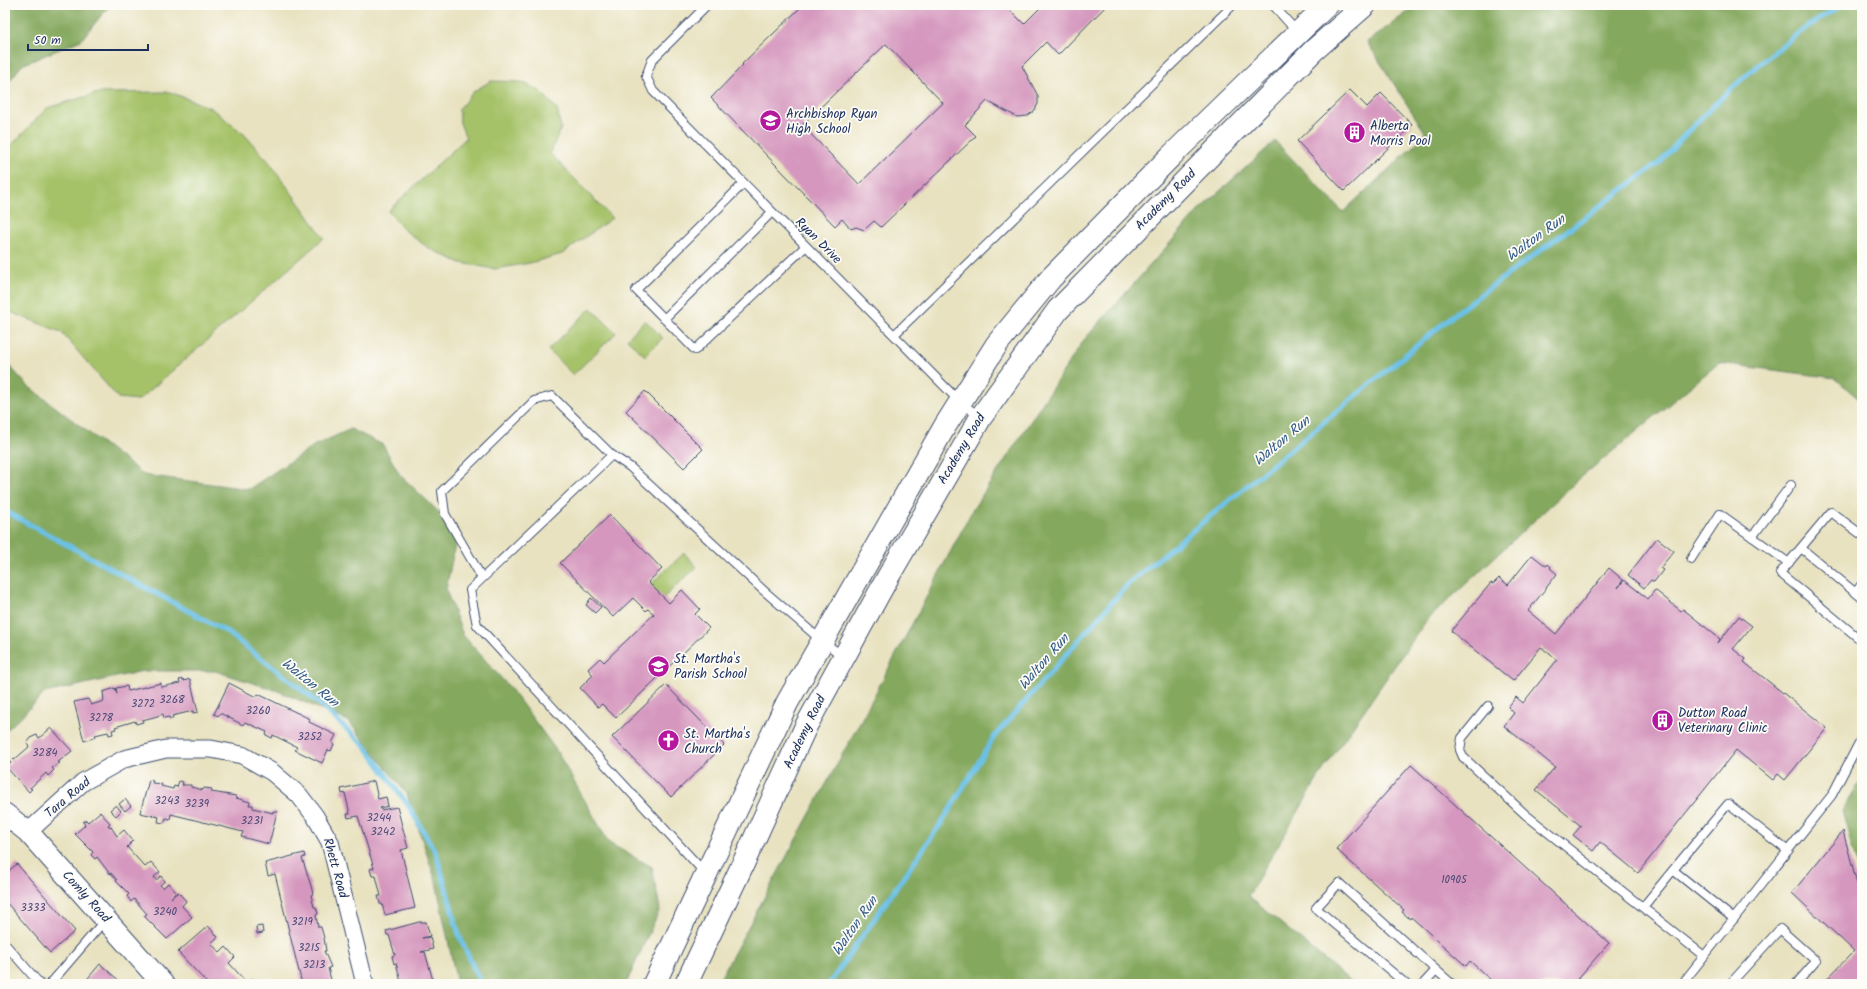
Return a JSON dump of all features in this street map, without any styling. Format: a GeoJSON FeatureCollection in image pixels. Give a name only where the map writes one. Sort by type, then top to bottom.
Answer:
{"type":"FeatureCollection","features":[{"type":"Feature","properties":{"kind":"main road","name":"Academy Road"},"geometry":{"type":"LineString","coordinates":[[686,984],[806,726],[844,656],[980,417],[1058,310],[1306,42],[1327,5]]}},
{"type":"Feature","properties":{"kind":"main road","name":"Academy Road"},"geometry":{"type":"LineString","coordinates":[[654,984],[787,703],[960,402],[997,344],[1051,278],[1172,155],[1306,42],[1365,5]]}},
{"type":"Feature","properties":{"kind":"main road"},"geometry":{"type":"LineString","coordinates":[[706,875],[732,887]]}},
{"type":"Feature","properties":{"kind":"street","name":"Tara Road"},"geometry":{"type":"LineString","coordinates":[[28,832],[83,782],[124,759],[166,749],[203,749]]}},
{"type":"Feature","properties":{"kind":"street","name":"Rhett Road"},"geometry":{"type":"LineString","coordinates":[[203,749],[211,749],[242,755],[272,772],[300,795],[315,816],[330,842],[365,984]]}},
{"type":"Feature","properties":{"kind":"street","name":"Comly Road"},"geometry":{"type":"LineString","coordinates":[[5,814],[28,832],[163,984]]}},
{"type":"Feature","properties":{"kind":"lane","name":"Ryan Drive"},"geometry":{"type":"LineString","coordinates":[[707,5],[652,60],[646,76],[653,91],[960,402],[980,417]]}},
{"type":"Feature","properties":{"kind":"lane"},"geometry":{"type":"LineString","coordinates":[[894,335],[1233,5]]}},
{"type":"Feature","properties":{"kind":"lane"},"geometry":{"type":"LineString","coordinates":[[1273,5],[1306,42]]}},
{"type":"Feature","properties":{"kind":"lane"},"geometry":{"type":"LineString","coordinates":[[744,183],[636,290],[664,319],[695,350],[806,246]]}},
{"type":"Feature","properties":{"kind":"lane"},"geometry":{"type":"LineString","coordinates":[[664,319],[772,212]]}},
{"type":"Feature","properties":{"kind":"lane"},"geometry":{"type":"LineString","coordinates":[[482,578],[446,514],[442,491],[534,401],[552,396],[612,455],[630,467],[763,590],[822,641],[844,656]]}},
{"type":"Feature","properties":{"kind":"lane"},"geometry":{"type":"LineString","coordinates":[[612,455],[470,590],[477,625],[706,875]]}},
{"type":"Feature","properties":{"kind":"lane"},"geometry":{"type":"LineString","coordinates":[[1752,537],[1791,485]]}},
{"type":"Feature","properties":{"kind":"lane"},"geometry":{"type":"LineString","coordinates":[[1862,535],[1831,512],[1780,573],[1862,640]]}},
{"type":"Feature","properties":{"kind":"lane"},"geometry":{"type":"LineString","coordinates":[[1691,559],[1720,514],[1789,563]]}},
{"type":"Feature","properties":{"kind":"lane"},"geometry":{"type":"LineString","coordinates":[[1801,548],[1859,595],[1862,584]]}},
{"type":"Feature","properties":{"kind":"lane"},"geometry":{"type":"LineString","coordinates":[[1488,706],[1462,738],[1460,750],[1464,757],[1526,814],[1704,956]]}},
{"type":"Feature","properties":{"kind":"lane"},"geometry":{"type":"LineString","coordinates":[[1682,984],[1832,795],[1862,737]]}},
{"type":"Feature","properties":{"kind":"lane"},"geometry":{"type":"LineString","coordinates":[[1643,907],[1728,804],[1788,851]]}},
{"type":"Feature","properties":{"kind":"lane"},"geometry":{"type":"LineString","coordinates":[[1673,870],[1734,919]]}},
{"type":"Feature","properties":{"kind":"lane"},"geometry":{"type":"LineString","coordinates":[[1406,984],[1316,908],[1339,883],[1452,984]]}},
{"type":"Feature","properties":{"kind":"lane"},"geometry":{"type":"LineString","coordinates":[[50,984],[106,919]]}},
{"type":"Feature","properties":{"kind":"lane"},"geometry":{"type":"LineString","coordinates":[[1730,984],[1780,929],[1816,961],[1796,984]]}},
{"type":"Feature","properties":{"kind":"lane"},"geometry":{"type":"LineString","coordinates":[[5,944],[40,984]]}},
{"type":"Feature","properties":{"kind":"lane"},"geometry":{"type":"LineString","coordinates":[[1422,984],[1436,970]]}},
{"type":"Feature","properties":{"kind":"green space"},"geometry":{"type":"Polygon","coordinates":[[[5,5],[110,5],[81,40],[22,65],[5,87],[5,5]]]}},
{"type":"Feature","properties":{"kind":"green space"},"geometry":{"type":"Polygon","coordinates":[[[1417,5],[1862,5],[1862,402],[1835,378],[1719,363],[1578,480],[1426,621],[1323,770],[1248,896],[1354,984],[717,984],[866,711],[973,509],[1083,341],[1200,209],[1275,141],[1343,212],[1426,134],[1367,42],[1417,5]]]}},
{"type":"Feature","properties":{"kind":"green space"},"geometry":{"type":"Polygon","coordinates":[[[491,81],[522,82],[540,91],[557,109],[561,128],[550,153],[612,218],[562,254],[530,263],[495,269],[461,263],[430,249],[404,230],[388,211],[466,138],[460,123],[459,109],[474,91],[491,81]]]}},
{"type":"Feature","properties":{"kind":"green space"},"geometry":{"type":"Polygon","coordinates":[[[170,92],[211,108],[244,134],[270,163],[324,238],[139,400],[118,398],[61,332],[5,310],[5,152],[47,108],[98,93],[170,92]]]}},
{"type":"Feature","properties":{"kind":"green space"},"geometry":{"type":"Polygon","coordinates":[[[591,308],[616,333],[573,375],[548,350],[591,308]]]}},
{"type":"Feature","properties":{"kind":"green space"},"geometry":{"type":"Polygon","coordinates":[[[645,320],[663,338],[645,356],[627,339],[645,320]]]}},
{"type":"Feature","properties":{"kind":"green space"},"geometry":{"type":"Polygon","coordinates":[[[5,361],[28,386],[144,475],[249,489],[315,445],[351,429],[383,445],[400,475],[458,530],[446,590],[463,635],[511,689],[556,750],[609,843],[652,867],[660,909],[626,984],[457,984],[436,882],[407,794],[348,721],[278,691],[215,671],[143,671],[45,693],[5,732],[5,361]]]}},
{"type":"Feature","properties":{"kind":"green space"},"geometry":{"type":"Polygon","coordinates":[[[684,553],[697,567],[663,598],[650,585],[684,553]]]}},
{"type":"Feature","properties":{"kind":"green space"},"geometry":{"type":"Polygon","coordinates":[[[1862,778],[1862,884],[1842,811],[1862,778]]]}},
{"type":"Feature","properties":{"kind":"building","name":"Archbishop Ryan High School"},"geometry":{"type":"Polygon","coordinates":[[[803,5],[1005,5],[1024,24],[1043,5],[1107,5],[1058,55],[1046,42],[1022,66],[1038,96],[1038,104],[1034,111],[1027,116],[1017,117],[987,101],[965,125],[976,136],[881,227],[874,221],[864,230],[856,227],[851,229],[842,219],[835,226],[711,98],[743,65],[742,64],[803,5]],[[886,44],[802,125],[859,184],[943,103],[886,44]]]}},
{"type":"Feature","properties":{"kind":"building","name":"Alberta Morris Pool"},"geometry":{"type":"Polygon","coordinates":[[[1350,90],[1367,107],[1381,93],[1412,125],[1344,191],[1297,141],[1350,90]]]}},
{"type":"Feature","properties":{"kind":"building"},"geometry":{"type":"Polygon","coordinates":[[[645,391],[703,449],[684,468],[626,411],[645,391]]]}},
{"type":"Feature","properties":{"kind":"building"},"geometry":{"type":"Polygon","coordinates":[[[610,515],[662,569],[648,582],[669,603],[682,590],[700,609],[695,614],[709,628],[616,718],[602,704],[598,707],[580,688],[593,675],[588,669],[600,658],[604,662],[654,614],[648,609],[646,611],[633,598],[613,617],[560,563],[610,515]]]}},
{"type":"Feature","properties":{"kind":"building"},"geometry":{"type":"Polygon","coordinates":[[[1657,538],[1674,551],[1660,568],[1663,570],[1654,582],[1651,580],[1644,588],[1628,575],[1657,538]]]}},
{"type":"Feature","properties":{"kind":"building","name":"Dutton Road Veterinary Clinic"},"geometry":{"type":"Polygon","coordinates":[[[1532,555],[1546,566],[1548,564],[1557,574],[1528,611],[1556,634],[1609,568],[1623,580],[1618,588],[1624,580],[1648,599],[1655,590],[1681,611],[1683,609],[1720,639],[1718,643],[1739,616],[1752,626],[1733,649],[1746,659],[1744,662],[1827,728],[1785,780],[1778,774],[1773,780],[1736,750],[1638,873],[1600,842],[1593,851],[1573,835],[1581,826],[1536,790],[1555,767],[1504,726],[1514,713],[1508,707],[1516,697],[1523,703],[1557,660],[1541,647],[1513,681],[1451,631],[1491,583],[1493,584],[1499,578],[1508,585],[1532,555]]]}},
{"type":"Feature","properties":{"kind":"building"},"geometry":{"type":"Polygon","coordinates":[[[591,598],[601,607],[595,613],[586,605],[591,598]]]}},
{"type":"Feature","properties":{"kind":"building"},"geometry":{"type":"Polygon","coordinates":[[[183,679],[184,681],[190,679],[198,712],[193,713],[193,711],[172,716],[173,719],[170,719],[169,717],[164,718],[163,714],[142,720],[143,722],[136,724],[135,721],[115,727],[116,729],[112,730],[113,734],[109,735],[108,732],[95,735],[96,737],[84,741],[74,702],[88,699],[91,705],[104,701],[103,692],[115,688],[117,694],[116,688],[127,686],[128,691],[161,683],[161,687],[180,683],[179,680],[183,679]]]}},
{"type":"Feature","properties":{"kind":"building"},"geometry":{"type":"Polygon","coordinates":[[[229,683],[256,697],[258,694],[310,719],[309,722],[336,735],[332,743],[334,744],[331,751],[328,750],[322,763],[295,750],[297,747],[273,735],[272,738],[266,735],[267,732],[245,722],[243,725],[220,713],[218,716],[214,714],[229,683]]]}},
{"type":"Feature","properties":{"kind":"building","name":"St. Martha's Church"},"geometry":{"type":"Polygon","coordinates":[[[666,685],[724,745],[671,797],[612,737],[666,685]]]}},
{"type":"Feature","properties":{"kind":"building"},"geometry":{"type":"Polygon","coordinates":[[[51,728],[72,751],[58,762],[60,763],[52,768],[54,770],[48,776],[46,773],[30,788],[32,789],[29,792],[6,767],[11,763],[9,761],[12,758],[14,760],[29,747],[27,743],[32,737],[37,735],[39,738],[51,728]]]}},
{"type":"Feature","properties":{"kind":"building"},"geometry":{"type":"Polygon","coordinates":[[[1411,765],[1609,943],[1573,984],[1495,984],[1470,961],[1466,966],[1411,917],[1410,919],[1402,912],[1404,910],[1336,849],[1411,765]]]}},
{"type":"Feature","properties":{"kind":"building"},"geometry":{"type":"Polygon","coordinates":[[[149,780],[153,781],[152,783],[162,784],[161,786],[173,789],[174,786],[177,787],[179,781],[183,782],[182,785],[191,785],[191,787],[203,790],[204,788],[212,789],[211,792],[236,796],[236,798],[250,802],[249,805],[253,805],[253,808],[273,813],[273,811],[277,812],[269,844],[241,837],[243,832],[171,814],[170,819],[166,818],[164,823],[158,822],[159,817],[140,813],[149,780]]]}},
{"type":"Feature","properties":{"kind":"building"},"geometry":{"type":"Polygon","coordinates":[[[374,781],[378,799],[386,797],[388,806],[380,808],[381,810],[397,807],[408,848],[401,850],[415,908],[385,915],[378,896],[381,896],[376,876],[372,876],[371,873],[370,869],[374,868],[358,816],[348,818],[347,814],[350,814],[345,793],[342,794],[341,789],[374,781]]]}},
{"type":"Feature","properties":{"kind":"building"},"geometry":{"type":"Polygon","coordinates":[[[125,799],[131,806],[125,811],[119,804],[125,799]]]}},
{"type":"Feature","properties":{"kind":"building"},"geometry":{"type":"Polygon","coordinates":[[[116,805],[121,811],[116,816],[110,810],[116,805]]]}},
{"type":"Feature","properties":{"kind":"building"},"geometry":{"type":"Polygon","coordinates":[[[100,812],[110,823],[108,825],[117,836],[124,830],[133,841],[127,847],[145,867],[151,862],[160,872],[154,877],[156,880],[161,876],[165,881],[160,885],[163,888],[168,883],[176,892],[171,898],[178,892],[186,901],[182,906],[192,917],[167,939],[144,916],[147,914],[134,899],[131,902],[127,896],[129,894],[116,881],[117,880],[111,873],[110,874],[97,857],[95,859],[91,855],[93,852],[75,834],[85,825],[83,822],[86,820],[88,822],[100,812]]]}},
{"type":"Feature","properties":{"kind":"building"},"geometry":{"type":"Polygon","coordinates":[[[1843,831],[1862,902],[1862,984],[1822,984],[1854,951],[1792,893],[1843,831]]]}},
{"type":"Feature","properties":{"kind":"building"},"geometry":{"type":"Polygon","coordinates":[[[304,853],[305,857],[302,858],[313,894],[311,895],[314,907],[316,907],[318,914],[316,915],[318,927],[321,927],[324,938],[326,951],[324,951],[331,967],[328,968],[332,984],[302,984],[275,874],[268,876],[265,863],[304,853]]]}},
{"type":"Feature","properties":{"kind":"building"},"geometry":{"type":"Polygon","coordinates":[[[17,864],[75,931],[50,953],[5,901],[5,874],[17,864]]]}},
{"type":"Feature","properties":{"kind":"building"},"geometry":{"type":"Polygon","coordinates":[[[419,922],[426,922],[430,936],[422,938],[430,937],[433,949],[421,952],[425,952],[434,984],[396,984],[401,982],[396,963],[394,964],[392,956],[395,955],[389,935],[387,935],[386,931],[419,922]]]}},
{"type":"Feature","properties":{"kind":"building"},"geometry":{"type":"Polygon","coordinates":[[[208,926],[218,937],[211,943],[220,953],[226,947],[235,957],[229,963],[247,983],[252,979],[257,984],[208,984],[178,952],[208,926]]]}},
{"type":"Feature","properties":{"kind":"building"},"geometry":{"type":"Polygon","coordinates":[[[262,926],[263,933],[257,934],[256,927],[262,926]]]}},
{"type":"Feature","properties":{"kind":"building"},"geometry":{"type":"Polygon","coordinates":[[[100,964],[123,984],[83,984],[100,964]]]}},
{"type":"Feature","properties":{"kind":"waterway","name":"Walton Run"},"geometry":{"type":"LineString","coordinates":[[829,984],[944,819],[994,737],[1128,584],[1461,309],[1660,162],[1679,140],[1745,76],[1817,20],[1842,5]]}},
{"type":"Feature","properties":{"kind":"waterway","name":"Walton Run"},"geometry":{"type":"LineString","coordinates":[[5,511],[227,632],[314,699],[366,747],[408,805],[436,853],[459,935],[481,984]]}},
{"type":"Feature","properties":{"kind":"place","name":"Archbishop Ryan High School"},"geometry":{"type":"Point","coordinates":[770,121]}},
{"type":"Feature","properties":{"kind":"place","name":"Alberta Morris Pool"},"geometry":{"type":"Point","coordinates":[1354,133]}},
{"type":"Feature","properties":{"kind":"place","name":"St. Martha's Parish School"},"geometry":{"type":"Point","coordinates":[659,666]}},
{"type":"Feature","properties":{"kind":"place","name":"Dutton Road Veterinary Clinic"},"geometry":{"type":"Point","coordinates":[1662,720]}},
{"type":"Feature","properties":{"kind":"place","name":"St. Martha's Church"},"geometry":{"type":"Point","coordinates":[668,741]}}]}
